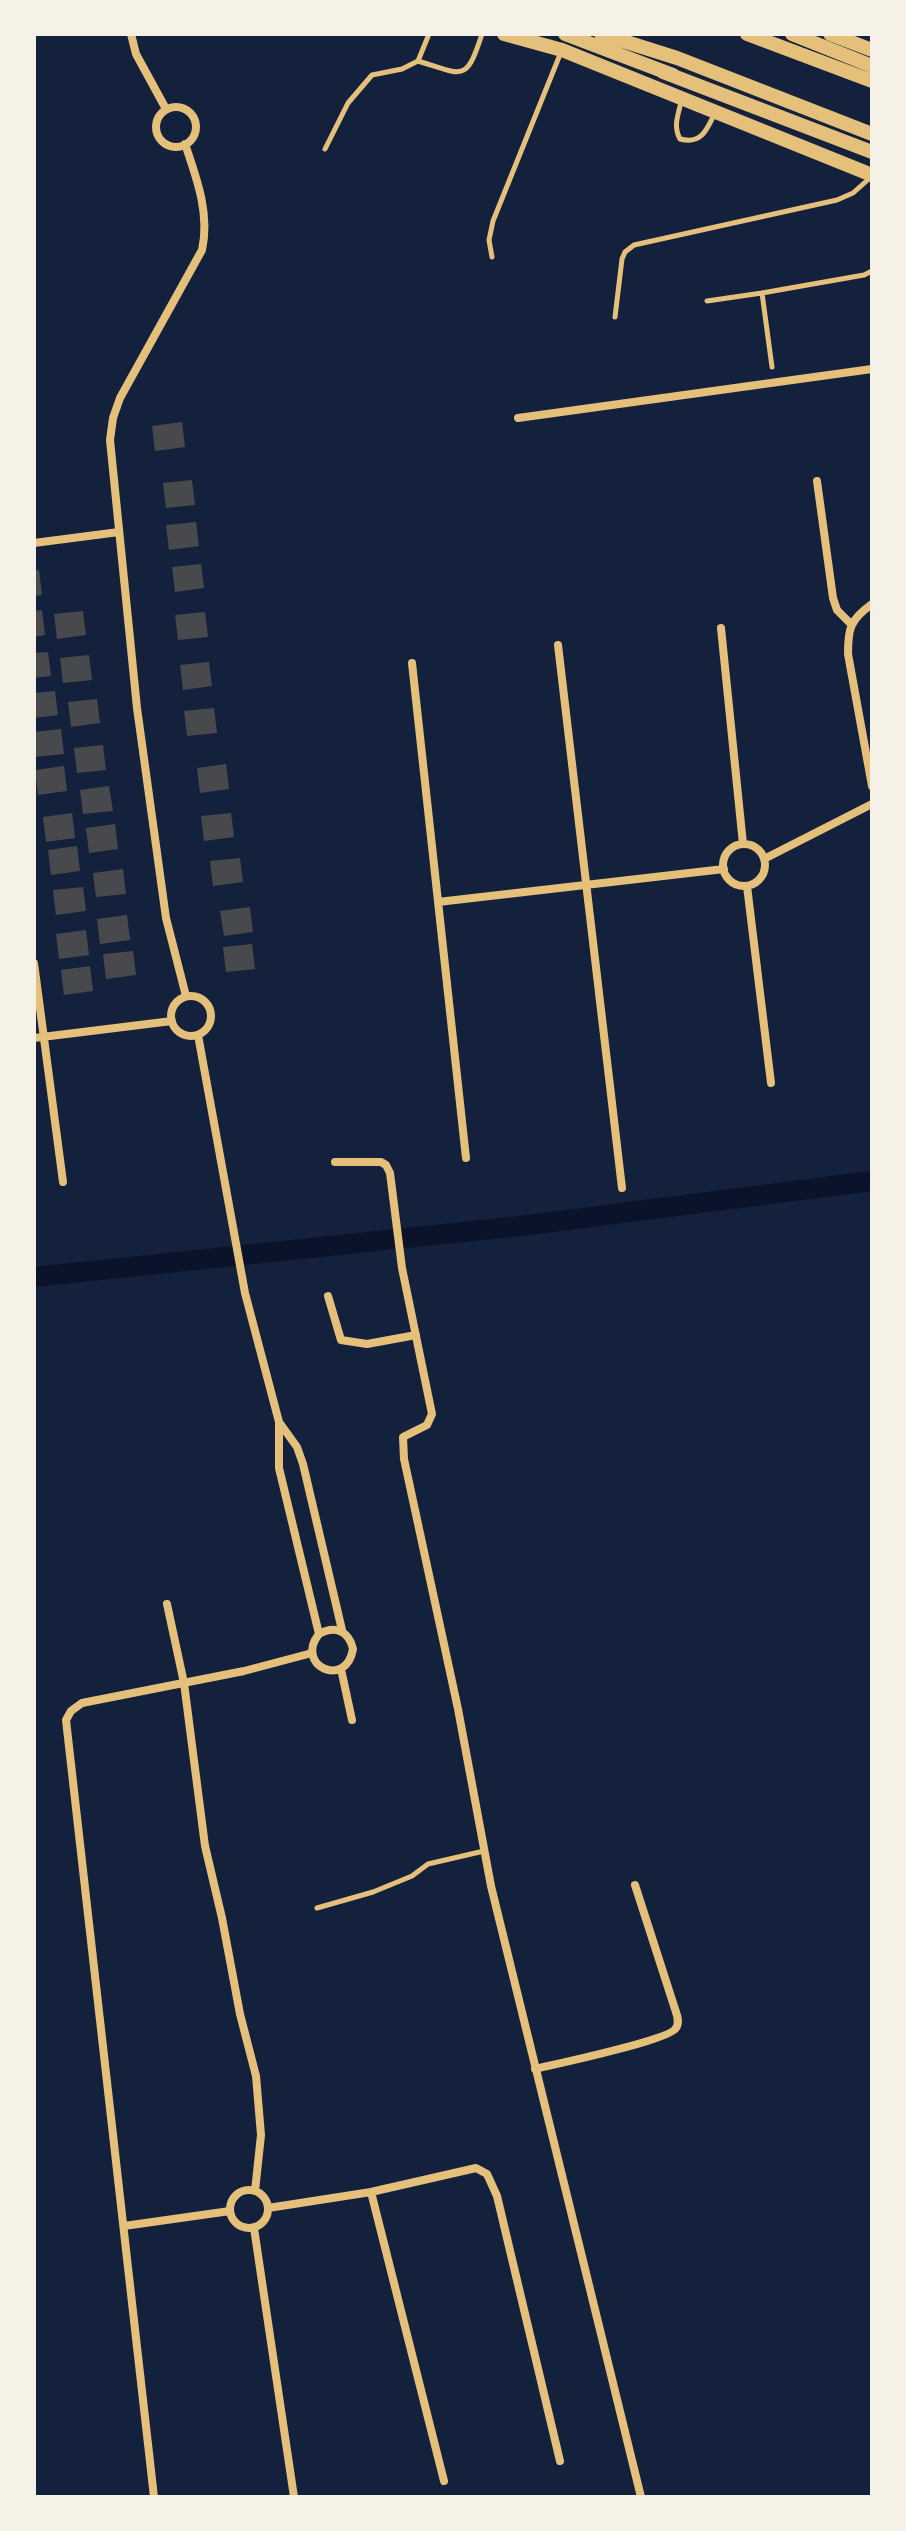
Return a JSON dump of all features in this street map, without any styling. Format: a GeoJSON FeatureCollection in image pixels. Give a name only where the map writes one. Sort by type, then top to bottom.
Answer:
{"type":"FeatureCollection","features":[{"type":"Feature","properties":{"kind":"main road"},"geometry":{"type":"LineString","coordinates":[[504,34],[562,50],[872,176]]}},
{"type":"Feature","properties":{"kind":"main road"},"geometry":{"type":"LineString","coordinates":[[565,34],[872,152]]}},
{"type":"Feature","properties":{"kind":"main road"},"geometry":{"type":"LineString","coordinates":[[601,34],[677,58],[872,134]]}},
{"type":"Feature","properties":{"kind":"main road"},"geometry":{"type":"LineString","coordinates":[[747,34],[792,39],[872,68]]}},
{"type":"Feature","properties":{"kind":"main road"},"geometry":{"type":"LineString","coordinates":[[830,34],[872,50]]}},
{"type":"Feature","properties":{"kind":"main road"},"geometry":{"type":"LineString","coordinates":[[792,39],[872,81]]}},
{"type":"Feature","properties":{"kind":"main road"},"geometry":{"type":"LineString","coordinates":[[541,44],[582,50],[673,75]]}},
{"type":"Feature","properties":{"kind":"street"},"geometry":{"type":"LineString","coordinates":[[131,34],[136,54],[166,109]]}},
{"type":"Feature","properties":{"kind":"street"},"geometry":{"type":"LineString","coordinates":[[182,108],[195,119],[194,136],[185,144],[172,146],[160,138],[156,125],[166,109],[182,108]]}},
{"type":"Feature","properties":{"kind":"street"},"geometry":{"type":"LineString","coordinates":[[185,144],[202,200],[205,235],[196,263],[120,398],[110,440],[137,708],[166,918],[186,996]]}},
{"type":"Feature","properties":{"kind":"street"},"geometry":{"type":"LineString","coordinates":[[518,418],[872,369]]}},
{"type":"Feature","properties":{"kind":"street"},"geometry":{"type":"LineString","coordinates":[[817,481],[833,598],[837,610],[851,624]]}},
{"type":"Feature","properties":{"kind":"street"},"geometry":{"type":"LineString","coordinates":[[34,543],[119,532]]}},
{"type":"Feature","properties":{"kind":"street"},"geometry":{"type":"LineString","coordinates":[[872,604],[859,614],[848,634],[848,654],[872,786]]}},
{"type":"Feature","properties":{"kind":"street"},"geometry":{"type":"LineString","coordinates":[[721,628],[743,844]]}},
{"type":"Feature","properties":{"kind":"street"},"geometry":{"type":"LineString","coordinates":[[558,645],[622,1188]]}},
{"type":"Feature","properties":{"kind":"street"},"geometry":{"type":"LineString","coordinates":[[412,663],[466,1158]]}},
{"type":"Feature","properties":{"kind":"street"},"geometry":{"type":"LineString","coordinates":[[764,859],[872,804]]}},
{"type":"Feature","properties":{"kind":"street"},"geometry":{"type":"LineString","coordinates":[[743,844],[756,848],[764,859],[763,873],[747,886],[732,882],[724,869],[728,852],[743,844]]}},
{"type":"Feature","properties":{"kind":"street"},"geometry":{"type":"LineString","coordinates":[[438,902],[724,869]]}},
{"type":"Feature","properties":{"kind":"street"},"geometry":{"type":"LineString","coordinates":[[747,886],[771,1083]]}},
{"type":"Feature","properties":{"kind":"street"},"geometry":{"type":"LineString","coordinates":[[34,963],[38,1037],[63,1182]]}},
{"type":"Feature","properties":{"kind":"street"},"geometry":{"type":"LineString","coordinates":[[186,996],[203,1000],[211,1015],[205,1031],[198,1035],[181,1034],[172,1021],[174,1005],[186,996]]}},
{"type":"Feature","properties":{"kind":"street"},"geometry":{"type":"LineString","coordinates":[[38,1037],[172,1021]]}},
{"type":"Feature","properties":{"kind":"street"},"geometry":{"type":"LineString","coordinates":[[198,1035],[245,1293],[279,1422],[279,1468],[319,1634]]}},
{"type":"Feature","properties":{"kind":"street"},"geometry":{"type":"LineString","coordinates":[[335,1162],[381,1162],[390,1173],[402,1268],[432,1414],[427,1425],[407,1433],[401,1443],[458,1709],[484,1851],[641,2497]]}},
{"type":"Feature","properties":{"kind":"street"},"geometry":{"type":"LineString","coordinates":[[328,1296],[341,1340],[367,1344],[416,1335]]}},
{"type":"Feature","properties":{"kind":"street"},"geometry":{"type":"LineString","coordinates":[[279,1422],[297,1447],[303,1464],[342,1630],[353,1649],[347,1664],[341,1669],[326,1670],[319,1666],[312,1653],[313,1643],[319,1634],[332,1629],[342,1630]]}},
{"type":"Feature","properties":{"kind":"street"},"geometry":{"type":"LineString","coordinates":[[167,1604],[184,1683],[205,1846],[260,2101],[261,2135],[255,2191]]}},
{"type":"Feature","properties":{"kind":"street"},"geometry":{"type":"LineString","coordinates":[[154,2497],[66,1720],[71,1711],[82,1703],[312,1653]]}},
{"type":"Feature","properties":{"kind":"street"},"geometry":{"type":"LineString","coordinates":[[341,1669],[352,1720]]}},
{"type":"Feature","properties":{"kind":"street"},"geometry":{"type":"LineString","coordinates":[[535,2069],[671,2034],[676,2028],[675,2009],[635,1885]]}},
{"type":"Feature","properties":{"kind":"street"},"geometry":{"type":"LineString","coordinates":[[268,2208],[371,2192],[476,2168],[487,2174],[497,2196],[560,2461]]}},
{"type":"Feature","properties":{"kind":"street"},"geometry":{"type":"LineString","coordinates":[[243,2191],[255,2191],[264,2198],[268,2208],[265,2221],[247,2229],[235,2223],[230,2211],[237,2195],[243,2191]]}},
{"type":"Feature","properties":{"kind":"street"},"geometry":{"type":"LineString","coordinates":[[371,2192],[444,2481]]}},
{"type":"Feature","properties":{"kind":"street"},"geometry":{"type":"LineString","coordinates":[[124,2226],[230,2211]]}},
{"type":"Feature","properties":{"kind":"street"},"geometry":{"type":"LineString","coordinates":[[254,2228],[294,2497]]}},
{"type":"Feature","properties":{"kind":"lane"},"geometry":{"type":"LineString","coordinates":[[325,149],[348,103],[372,75],[402,69],[418,61],[429,34]]}},
{"type":"Feature","properties":{"kind":"lane"},"geometry":{"type":"LineString","coordinates":[[418,61],[454,72],[464,71],[474,59],[482,34]]}},
{"type":"Feature","properties":{"kind":"lane"},"geometry":{"type":"LineString","coordinates":[[492,257],[489,240],[493,221],[562,50]]}},
{"type":"Feature","properties":{"kind":"lane"},"geometry":{"type":"LineString","coordinates":[[682,99],[675,124],[680,139],[695,141],[702,137],[716,112]]}},
{"type":"Feature","properties":{"kind":"lane"},"geometry":{"type":"LineString","coordinates":[[615,317],[622,259],[634,245],[837,200],[853,193],[872,176]]}},
{"type":"Feature","properties":{"kind":"lane"},"geometry":{"type":"LineString","coordinates":[[707,301],[864,275],[872,271]]}},
{"type":"Feature","properties":{"kind":"lane"},"geometry":{"type":"LineString","coordinates":[[762,293],[772,367]]}},
{"type":"Feature","properties":{"kind":"lane"},"geometry":{"type":"LineString","coordinates":[[317,1908],[373,1892],[412,1876],[428,1864],[484,1851]]}},
{"type":"Feature","properties":{"kind":"building"},"geometry":{"type":"Polygon","coordinates":[[[182,422],[185,447],[155,451],[152,426],[182,422]]]}},
{"type":"Feature","properties":{"kind":"building"},"geometry":{"type":"Polygon","coordinates":[[[192,480],[195,505],[166,508],[163,483],[192,480]]]}},
{"type":"Feature","properties":{"kind":"building"},"geometry":{"type":"Polygon","coordinates":[[[196,522],[199,546],[169,550],[166,525],[196,522]]]}},
{"type":"Feature","properties":{"kind":"building"},"geometry":{"type":"Polygon","coordinates":[[[201,564],[204,588],[175,592],[172,567],[201,564]]]}},
{"type":"Feature","properties":{"kind":"building"},"geometry":{"type":"Polygon","coordinates":[[[39,570],[42,595],[34,596],[34,571],[39,570]]]}},
{"type":"Feature","properties":{"kind":"building"},"geometry":{"type":"Polygon","coordinates":[[[42,610],[45,635],[34,637],[34,611],[42,610]]]}},
{"type":"Feature","properties":{"kind":"building"},"geometry":{"type":"Polygon","coordinates":[[[83,611],[86,635],[57,639],[54,614],[83,611]]]}},
{"type":"Feature","properties":{"kind":"building"},"geometry":{"type":"Polygon","coordinates":[[[205,612],[208,637],[178,640],[175,615],[205,612]]]}},
{"type":"Feature","properties":{"kind":"building"},"geometry":{"type":"Polygon","coordinates":[[[48,652],[51,676],[34,678],[34,653],[48,652]]]}},
{"type":"Feature","properties":{"kind":"building"},"geometry":{"type":"Polygon","coordinates":[[[89,655],[92,680],[63,683],[60,658],[89,655]]]}},
{"type":"Feature","properties":{"kind":"building"},"geometry":{"type":"Polygon","coordinates":[[[209,662],[212,686],[183,690],[180,665],[209,662]]]}},
{"type":"Feature","properties":{"kind":"building"},"geometry":{"type":"Polygon","coordinates":[[[55,691],[58,715],[34,718],[34,693],[55,691]]]}},
{"type":"Feature","properties":{"kind":"building"},"geometry":{"type":"Polygon","coordinates":[[[97,699],[100,723],[71,727],[68,702],[97,699]]]}},
{"type":"Feature","properties":{"kind":"building"},"geometry":{"type":"Polygon","coordinates":[[[214,708],[217,733],[187,736],[184,711],[214,708]]]}},
{"type":"Feature","properties":{"kind":"building"},"geometry":{"type":"Polygon","coordinates":[[[61,729],[64,754],[35,757],[34,732],[61,729]]]}},
{"type":"Feature","properties":{"kind":"building"},"geometry":{"type":"Polygon","coordinates":[[[103,745],[106,770],[77,773],[74,748],[103,745]]]}},
{"type":"Feature","properties":{"kind":"building"},"geometry":{"type":"Polygon","coordinates":[[[226,764],[229,789],[200,793],[197,768],[226,764]]]}},
{"type":"Feature","properties":{"kind":"building"},"geometry":{"type":"Polygon","coordinates":[[[64,766],[67,791],[38,795],[35,770],[64,766]]]}},
{"type":"Feature","properties":{"kind":"building"},"geometry":{"type":"Polygon","coordinates":[[[109,786],[113,811],[83,814],[80,790],[109,786]]]}},
{"type":"Feature","properties":{"kind":"building"},"geometry":{"type":"Polygon","coordinates":[[[72,813],[75,838],[46,842],[43,817],[72,813]]]}},
{"type":"Feature","properties":{"kind":"building"},"geometry":{"type":"Polygon","coordinates":[[[231,813],[234,837],[204,841],[201,816],[231,813]]]}},
{"type":"Feature","properties":{"kind":"building"},"geometry":{"type":"Polygon","coordinates":[[[115,824],[118,849],[89,853],[86,828],[115,824]]]}},
{"type":"Feature","properties":{"kind":"building"},"geometry":{"type":"Polygon","coordinates":[[[77,846],[80,871],[51,875],[48,850],[77,846]]]}},
{"type":"Feature","properties":{"kind":"building"},"geometry":{"type":"Polygon","coordinates":[[[240,858],[243,882],[213,886],[210,861],[240,858]]]}},
{"type":"Feature","properties":{"kind":"building"},"geometry":{"type":"Polygon","coordinates":[[[123,869],[126,894],[96,897],[93,873],[123,869]]]}},
{"type":"Feature","properties":{"kind":"building"},"geometry":{"type":"Polygon","coordinates":[[[83,887],[86,911],[56,915],[53,890],[83,887]]]}},
{"type":"Feature","properties":{"kind":"building"},"geometry":{"type":"Polygon","coordinates":[[[250,907],[253,932],[224,936],[220,911],[250,907]]]}},
{"type":"Feature","properties":{"kind":"building"},"geometry":{"type":"Polygon","coordinates":[[[127,915],[130,940],[100,944],[97,919],[127,915]]]}},
{"type":"Feature","properties":{"kind":"building"},"geometry":{"type":"Polygon","coordinates":[[[86,930],[89,955],[59,959],[56,934],[86,930]]]}},
{"type":"Feature","properties":{"kind":"building"},"geometry":{"type":"Polygon","coordinates":[[[252,944],[255,969],[226,972],[223,947],[252,944]]]}},
{"type":"Feature","properties":{"kind":"building"},"geometry":{"type":"Polygon","coordinates":[[[133,951],[136,975],[106,979],[103,954],[133,951]]]}},
{"type":"Feature","properties":{"kind":"building"},"geometry":{"type":"Polygon","coordinates":[[[90,966],[93,991],[64,995],[61,970],[90,966]]]}},
{"type":"Feature","properties":{"kind":"waterway"},"geometry":{"type":"LineString","coordinates":[[34,1277],[520,1226],[872,1181]]}}]}
